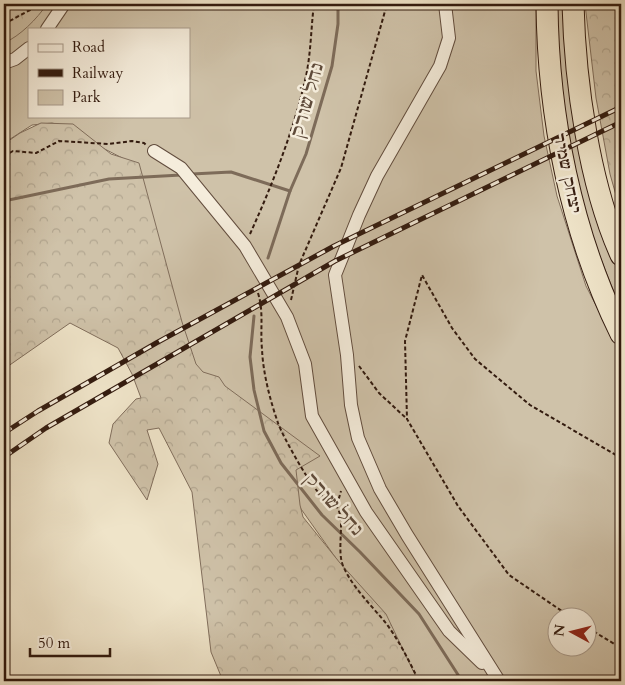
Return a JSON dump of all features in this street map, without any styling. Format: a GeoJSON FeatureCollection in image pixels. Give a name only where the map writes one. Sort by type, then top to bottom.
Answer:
{"type":"FeatureCollection","features":[{"type":"Feature","properties":{"kind":"highway","name":"יצחק שמיר"},"geometry":{"type":"LineString","coordinates":[[547,4],[553,89],[564,164],[583,237],[604,296],[621,334]]}},
{"type":"Feature","properties":{"kind":"highway","name":"יצחק שמיר"},"geometry":{"type":"LineString","coordinates":[[573,4],[579,82],[593,169],[604,208],[621,255]]}},
{"type":"Feature","properties":{"kind":"street"},"geometry":{"type":"LineString","coordinates":[[48,28],[64,4]]}},
{"type":"Feature","properties":{"kind":"street"},"geometry":{"type":"LineString","coordinates":[[445,4],[449,38],[440,66],[377,176],[335,275],[347,355],[351,405],[358,438],[380,489],[498,680]]}},
{"type":"Feature","properties":{"kind":"street"},"geometry":{"type":"LineString","coordinates":[[4,63],[15,59],[28,49]]}},
{"type":"Feature","properties":{"kind":"street"},"geometry":{"type":"LineString","coordinates":[[154,151],[181,168],[245,246],[286,317],[305,364],[312,416],[366,512],[450,631],[498,680]]}},
{"type":"Feature","properties":{"kind":"path"},"geometry":{"type":"LineString","coordinates":[[4,24],[30,10],[36,4]]}},
{"type":"Feature","properties":{"kind":"path"},"geometry":{"type":"LineString","coordinates":[[286,317],[299,264],[341,168],[387,4]]}},
{"type":"Feature","properties":{"kind":"path"},"geometry":{"type":"LineString","coordinates":[[4,156],[13,151],[36,153],[60,141],[109,144],[144,143],[154,151]]}},
{"type":"Feature","properties":{"kind":"path"},"geometry":{"type":"LineString","coordinates":[[408,419],[405,340],[422,276],[452,328],[475,359],[530,405],[621,458]]}},
{"type":"Feature","properties":{"kind":"path"},"geometry":{"type":"LineString","coordinates":[[347,355],[361,368],[379,393],[408,419],[458,506],[509,575],[557,608]]}},
{"type":"Feature","properties":{"kind":"path"},"geometry":{"type":"LineString","coordinates":[[598,634],[621,648]]}},
{"type":"Feature","properties":{"kind":"green space"},"geometry":{"type":"Polygon","coordinates":[[[4,4],[47,4],[28,26],[4,43],[4,4]]]}},
{"type":"Feature","properties":{"kind":"green space"},"geometry":{"type":"Polygon","coordinates":[[[30,4],[536,4],[536,71],[544,136],[557,196],[586,286],[621,354],[621,681],[412,681],[379,619],[294,499],[197,374],[132,163],[65,126],[52,123],[32,125],[4,143],[4,27],[30,4]]]}},
{"type":"Feature","properties":{"kind":"green space"},"geometry":{"type":"Polygon","coordinates":[[[556,4],[563,4],[610,250],[621,277],[621,309],[593,238],[578,181],[563,92],[556,4]]]}},
{"type":"Feature","properties":{"kind":"green space"},"geometry":{"type":"Polygon","coordinates":[[[585,4],[621,4],[621,213],[610,174],[596,98],[585,4]]]}},
{"type":"Feature","properties":{"kind":"green space"},"geometry":{"type":"Polygon","coordinates":[[[41,123],[73,124],[111,154],[139,163],[182,322],[196,364],[203,372],[219,377],[225,386],[320,456],[296,470],[303,517],[340,563],[386,614],[418,681],[223,681],[211,652],[192,492],[159,428],[147,430],[158,464],[147,500],[109,443],[113,424],[136,399],[141,398],[132,374],[118,348],[70,323],[4,369],[4,144],[20,133],[41,123]]]}},
{"type":"Feature","properties":{"kind":"waterway","name":"נחל שורק"},"geometry":{"type":"LineString","coordinates":[[268,258],[290,191],[306,154],[332,66],[338,24],[338,4]]}},
{"type":"Feature","properties":{"kind":"waterway"},"geometry":{"type":"LineString","coordinates":[[192,174],[231,172],[290,191]]}},
{"type":"Feature","properties":{"kind":"waterway"},"geometry":{"type":"LineString","coordinates":[[4,201],[109,179],[181,175]]}},
{"type":"Feature","properties":{"kind":"waterway","name":"נחל שורק"},"geometry":{"type":"LineString","coordinates":[[254,316],[250,357],[254,390],[264,431],[281,463],[322,515],[419,614],[462,681]]}},
{"type":"Feature","properties":{"kind":"railway"},"geometry":{"type":"LineString","coordinates":[[4,433],[38,411],[158,342],[334,246],[621,107]]}},
{"type":"Feature","properties":{"kind":"railway"},"geometry":{"type":"LineString","coordinates":[[4,457],[46,428],[335,261],[621,122]]}}]}
